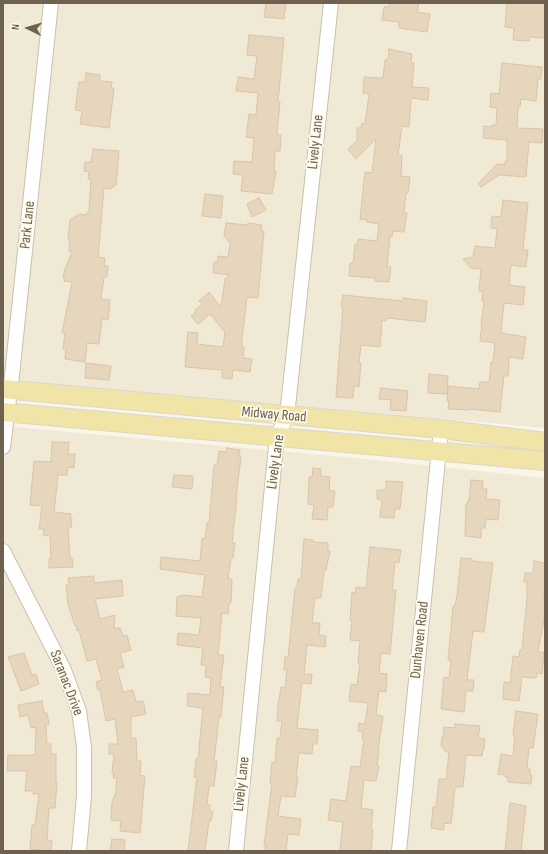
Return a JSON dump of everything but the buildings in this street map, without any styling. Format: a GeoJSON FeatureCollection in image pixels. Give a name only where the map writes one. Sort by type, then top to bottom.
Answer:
{"type":"FeatureCollection","features":[{"type":"Feature","properties":{"kind":"main road","name":"Midway Road"},"geometry":{"type":"LineString","coordinates":[[7,390],[440,430],[545,442]]}},
{"type":"Feature","properties":{"kind":"main road","name":"Midway Road"},"geometry":{"type":"LineString","coordinates":[[6,412],[545,461]]}},
{"type":"Feature","properties":{"kind":"street","name":"Park Lane"},"geometry":{"type":"LineString","coordinates":[[3,446],[7,390],[51,3]]}},
{"type":"Feature","properties":{"kind":"street","name":"Lively Lane"},"geometry":{"type":"LineString","coordinates":[[236,851],[277,436],[287,416],[331,3]]}},
{"type":"Feature","properties":{"kind":"street","name":"Dunhaven Road"},"geometry":{"type":"LineString","coordinates":[[399,851],[440,430]]}},
{"type":"Feature","properties":{"kind":"street","name":"Saranac Drive"},"geometry":{"type":"LineString","coordinates":[[3,551],[64,670],[79,711],[84,747],[84,796],[78,851]]}},
{"type":"Feature","properties":{"kind":"shaded area"},"geometry":{"type":"Polygon","coordinates":[[[3,3],[545,3],[545,428],[3,379],[3,3]]]}},
{"type":"Feature","properties":{"kind":"shaded area"},"geometry":{"type":"Polygon","coordinates":[[[3,426],[356,458],[545,478],[545,851],[3,851],[3,426]]]}}]}
